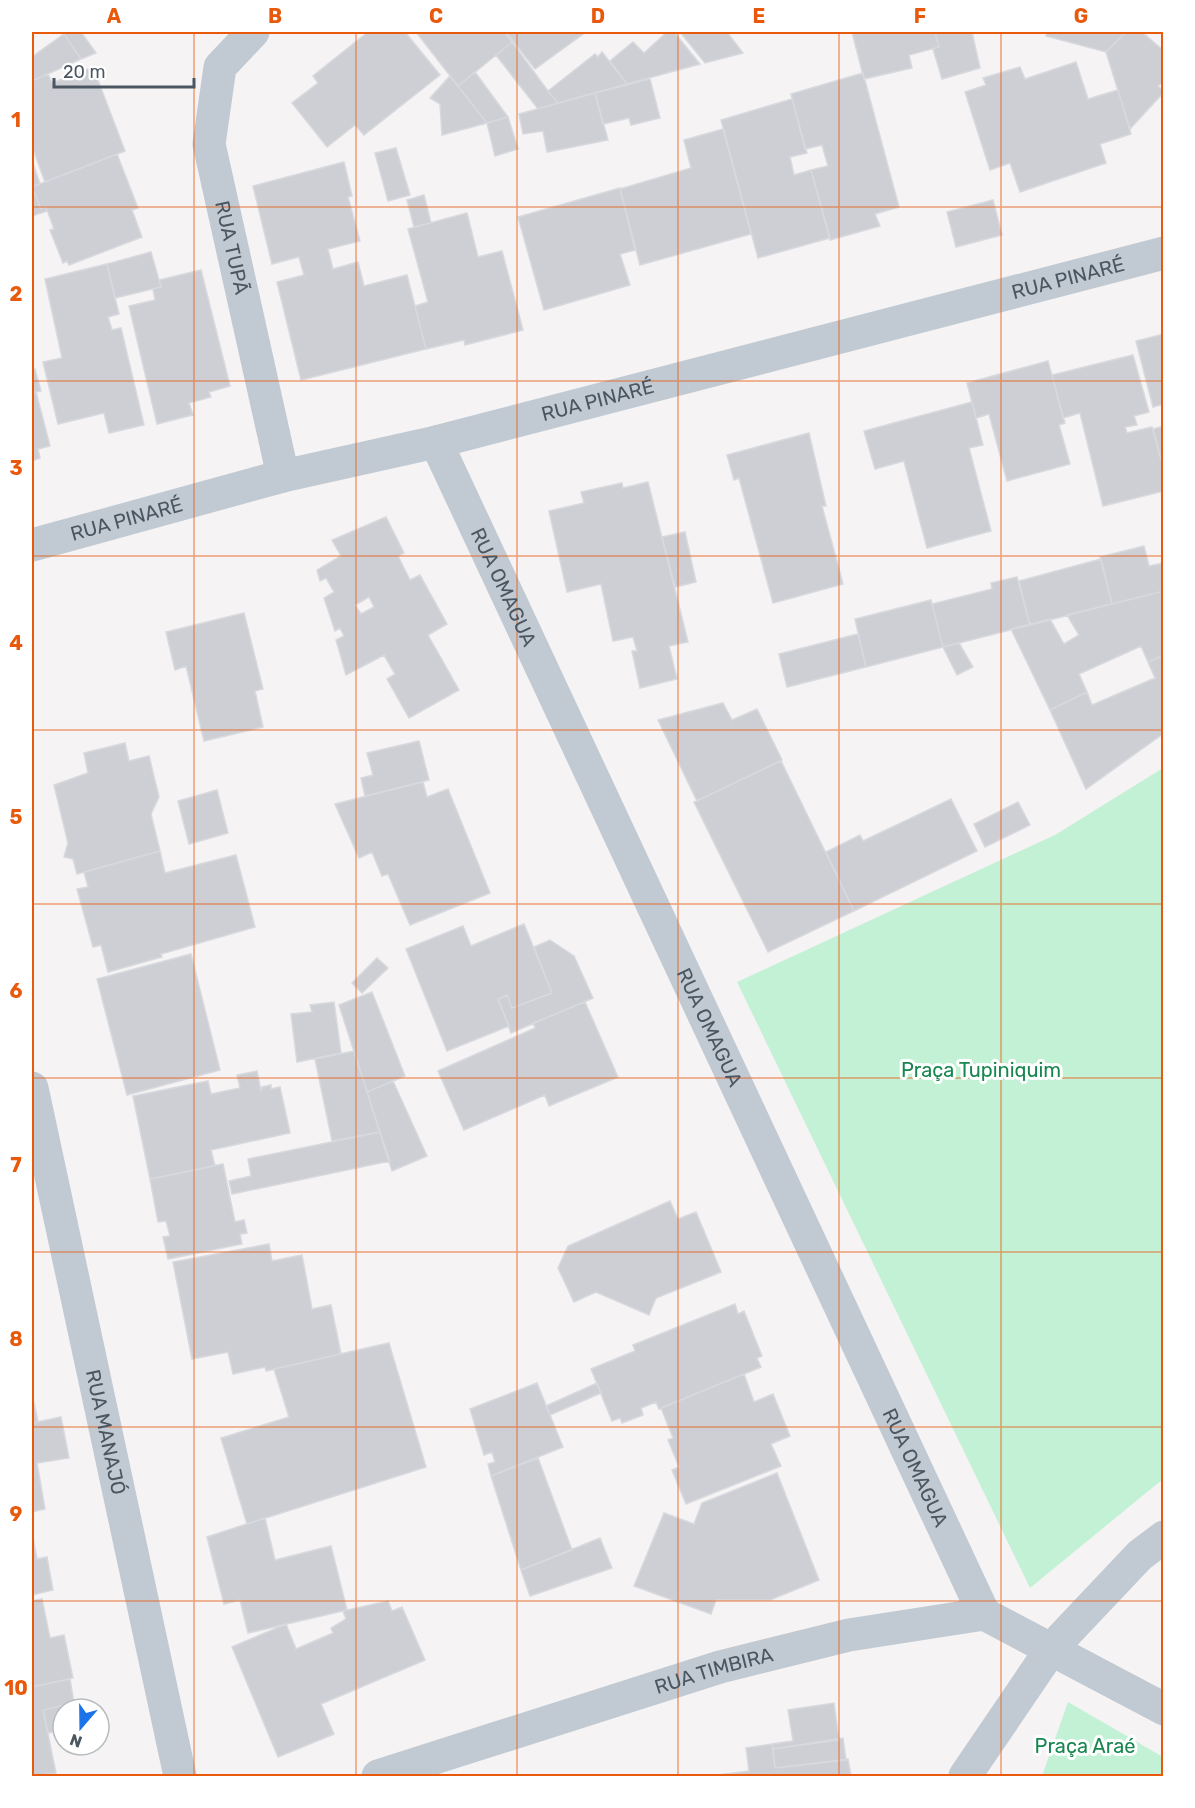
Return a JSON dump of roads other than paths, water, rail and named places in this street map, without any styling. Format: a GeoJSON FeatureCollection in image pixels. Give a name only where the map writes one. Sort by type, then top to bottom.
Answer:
{"type":"FeatureCollection","features":[{"type":"Feature","properties":{"kind":"street","name":"RUA TUPÃ"},"geometry":{"type":"LineString","coordinates":[[253,32],[220,67],[209,144],[283,476]]}},
{"type":"Feature","properties":{"kind":"street","name":"RUA PINARÉ"},"geometry":{"type":"LineString","coordinates":[[32,545],[283,476],[436,442],[1164,254]]}},
{"type":"Feature","properties":{"kind":"street","name":"RUA OMAGUA"},"geometry":{"type":"LineString","coordinates":[[436,442],[984,1614]]}},
{"type":"Feature","properties":{"kind":"street","name":"RUA MANAJÓ"},"geometry":{"type":"LineString","coordinates":[[32,1088],[180,1776]]}},
{"type":"Feature","properties":{"kind":"street"},"geometry":{"type":"LineString","coordinates":[[965,1776],[1052,1648],[1140,1555],[1164,1537]]}},
{"type":"Feature","properties":{"kind":"street"},"geometry":{"type":"LineString","coordinates":[[984,1614],[1164,1709]]}},
{"type":"Feature","properties":{"kind":"street","name":"RUA TIMBIRA"},"geometry":{"type":"LineString","coordinates":[[378,1776],[720,1667],[849,1635],[984,1614]]}},
{"type":"Feature","properties":{"kind":"park label","name":"Praça Tupiniquim"},"geometry":{"type":"Point","coordinates":[981,1070]}},
{"type":"Feature","properties":{"kind":"park label","name":"Praça Araé"},"geometry":{"type":"Point","coordinates":[1085,1746]}}]}
